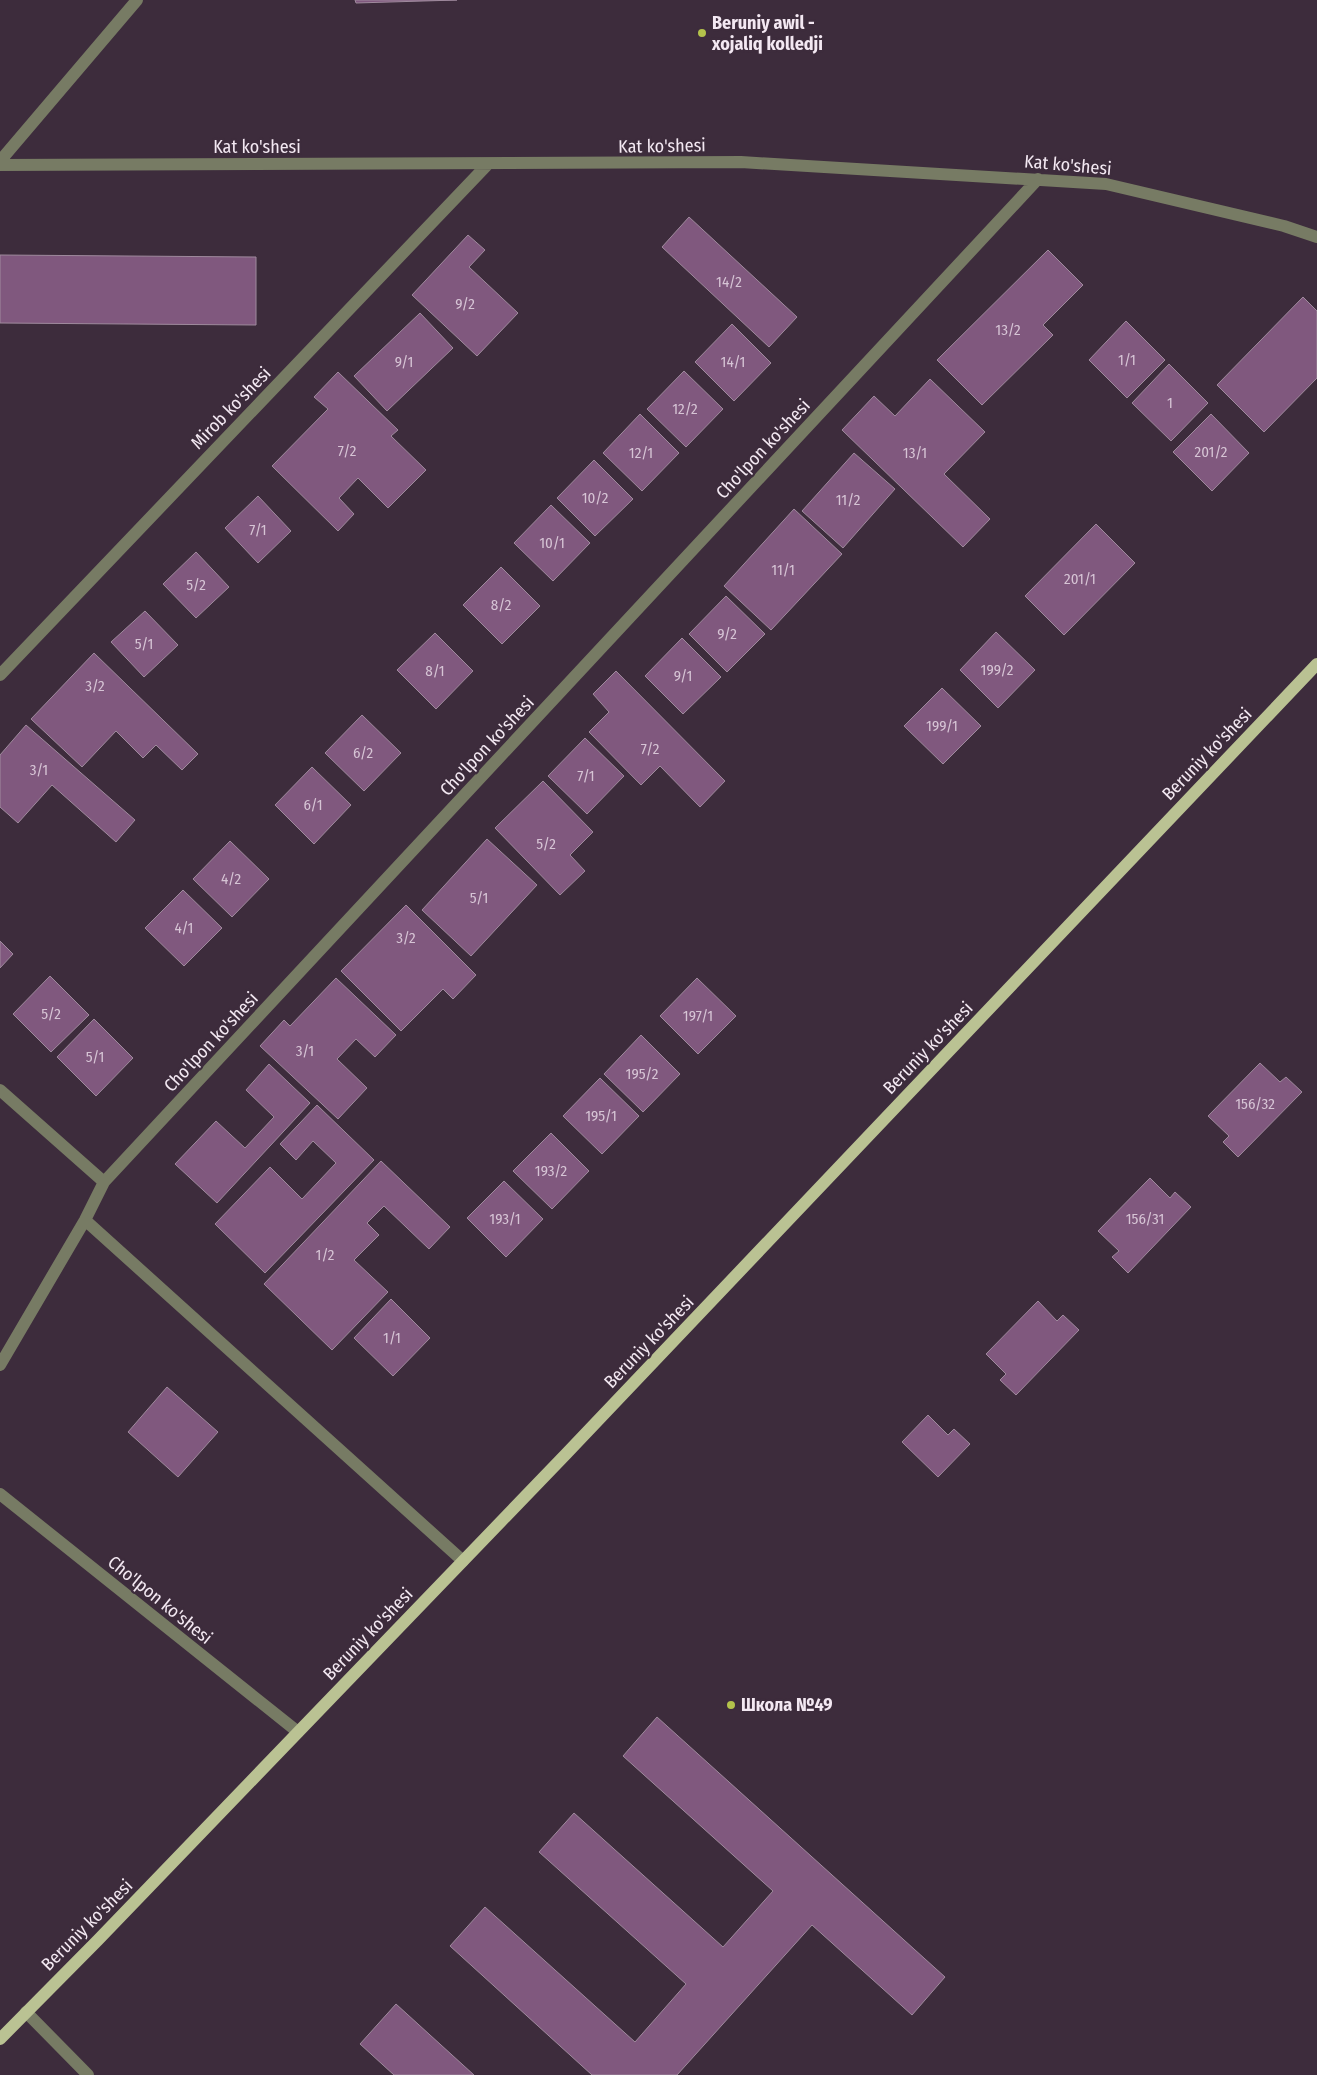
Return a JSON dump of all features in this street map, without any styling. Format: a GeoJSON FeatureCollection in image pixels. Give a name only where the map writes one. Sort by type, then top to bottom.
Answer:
{"type":"FeatureCollection","features":[{"type":"Feature","properties":{"kind":"main road","name":"Beruniy ko'shesi"},"geometry":{"type":"LineString","coordinates":[[0,2039],[98,1940],[463,1561],[1317,664]]}},
{"type":"Feature","properties":{"kind":"street"},"geometry":{"type":"LineString","coordinates":[[0,160],[137,0]]}},
{"type":"Feature","properties":{"kind":"street","name":"Kat ko'shesi"},"geometry":{"type":"LineString","coordinates":[[0,165],[488,165],[741,162],[1106,184],[1284,226],[1317,237]]}},
{"type":"Feature","properties":{"kind":"street","name":"Mirob ko'shesi"},"geometry":{"type":"LineString","coordinates":[[0,675],[488,165]]}},
{"type":"Feature","properties":{"kind":"street","name":"Cho'lpon ko'shesi"},"geometry":{"type":"LineString","coordinates":[[0,1365],[85,1220],[104,1182],[1038,179]]}},
{"type":"Feature","properties":{"kind":"street"},"geometry":{"type":"LineString","coordinates":[[0,1090],[104,1182]]}},
{"type":"Feature","properties":{"kind":"street"},"geometry":{"type":"LineString","coordinates":[[85,1220],[463,1561]]}},
{"type":"Feature","properties":{"kind":"street","name":"Cho'lpon ko'shesi"},"geometry":{"type":"LineString","coordinates":[[0,1494],[298,1732]]}},
{"type":"Feature","properties":{"kind":"street"},"geometry":{"type":"LineString","coordinates":[[26,2012],[88,2075]]}},
{"type":"Feature","properties":{"kind":"building"},"geometry":{"type":"Polygon","coordinates":[[[355,0],[457,0],[356,3],[355,0]]]}},
{"type":"Feature","properties":{"kind":"building"},"geometry":{"type":"Polygon","coordinates":[[[689,217],[797,317],[769,347],[662,247],[689,217]]]}},
{"type":"Feature","properties":{"kind":"building"},"geometry":{"type":"Polygon","coordinates":[[[468,235],[485,250],[469,267],[518,313],[477,356],[412,295],[468,235]]]}},
{"type":"Feature","properties":{"kind":"building"},"geometry":{"type":"Polygon","coordinates":[[[1048,250],[1083,285],[1043,325],[1053,335],[982,405],[937,360],[1048,250]]]}},
{"type":"Feature","properties":{"kind":"building"},"geometry":{"type":"Polygon","coordinates":[[[0,255],[256,257],[256,325],[0,323],[0,255]]]}},
{"type":"Feature","properties":{"kind":"building"},"geometry":{"type":"Polygon","coordinates":[[[1303,297],[1317,311],[1317,378],[1264,432],[1217,385],[1303,297]]]}},
{"type":"Feature","properties":{"kind":"building"},"geometry":{"type":"Polygon","coordinates":[[[420,313],[453,348],[387,411],[354,376],[420,313]]]}},
{"type":"Feature","properties":{"kind":"building"},"geometry":{"type":"Polygon","coordinates":[[[1126,321],[1165,360],[1127,398],[1089,360],[1126,321]]]}},
{"type":"Feature","properties":{"kind":"building"},"geometry":{"type":"Polygon","coordinates":[[[732,324],[771,363],[734,401],[695,362],[732,324]]]}},
{"type":"Feature","properties":{"kind":"building"},"geometry":{"type":"Polygon","coordinates":[[[1169,364],[1208,403],[1171,441],[1132,403],[1169,364]]]}},
{"type":"Feature","properties":{"kind":"building"},"geometry":{"type":"Polygon","coordinates":[[[684,371],[723,409],[686,447],[647,409],[684,371]]]}},
{"type":"Feature","properties":{"kind":"building"},"geometry":{"type":"Polygon","coordinates":[[[338,372],[398,430],[391,436],[426,470],[388,508],[358,478],[339,498],[354,514],[338,531],[272,466],[328,409],[314,397],[338,372]]]}},
{"type":"Feature","properties":{"kind":"building"},"geometry":{"type":"Polygon","coordinates":[[[930,379],[985,432],[944,474],[990,519],[963,547],[842,430],[874,396],[895,416],[930,379]]]}},
{"type":"Feature","properties":{"kind":"building"},"geometry":{"type":"Polygon","coordinates":[[[640,414],[679,453],[642,491],[603,453],[640,414]]]}},
{"type":"Feature","properties":{"kind":"building"},"geometry":{"type":"Polygon","coordinates":[[[1211,414],[1249,453],[1212,491],[1173,452],[1211,414]]]}},
{"type":"Feature","properties":{"kind":"building"},"geometry":{"type":"Polygon","coordinates":[[[854,453],[895,489],[843,548],[802,511],[854,453]]]}},
{"type":"Feature","properties":{"kind":"building"},"geometry":{"type":"Polygon","coordinates":[[[594,460],[633,499],[595,536],[557,498],[594,460]]]}},
{"type":"Feature","properties":{"kind":"building"},"geometry":{"type":"Polygon","coordinates":[[[258,496],[291,531],[258,563],[225,528],[258,496]]]}},
{"type":"Feature","properties":{"kind":"building"},"geometry":{"type":"Polygon","coordinates":[[[551,505],[590,543],[553,581],[514,543],[551,505]]]}},
{"type":"Feature","properties":{"kind":"building"},"geometry":{"type":"Polygon","coordinates":[[[794,509],[842,554],[771,630],[724,586],[794,509]]]}},
{"type":"Feature","properties":{"kind":"building"},"geometry":{"type":"Polygon","coordinates":[[[1096,524],[1135,563],[1064,635],[1025,596],[1096,524]]]}},
{"type":"Feature","properties":{"kind":"building"},"geometry":{"type":"Polygon","coordinates":[[[196,552],[229,587],[196,618],[163,584],[196,552]]]}},
{"type":"Feature","properties":{"kind":"building"},"geometry":{"type":"Polygon","coordinates":[[[501,567],[540,606],[502,644],[463,605],[501,567]]]}},
{"type":"Feature","properties":{"kind":"building"},"geometry":{"type":"Polygon","coordinates":[[[726,596],[765,634],[727,672],[689,634],[726,596]]]}},
{"type":"Feature","properties":{"kind":"building"},"geometry":{"type":"Polygon","coordinates":[[[145,611],[178,645],[144,677],[111,642],[145,611]]]}},
{"type":"Feature","properties":{"kind":"building"},"geometry":{"type":"Polygon","coordinates":[[[996,632],[1035,670],[998,708],[960,670],[996,632]]]}},
{"type":"Feature","properties":{"kind":"building"},"geometry":{"type":"Polygon","coordinates":[[[435,633],[473,671],[436,709],[397,670],[435,633]]]}},
{"type":"Feature","properties":{"kind":"building"},"geometry":{"type":"Polygon","coordinates":[[[682,638],[721,677],[683,714],[645,676],[682,638]]]}},
{"type":"Feature","properties":{"kind":"building"},"geometry":{"type":"Polygon","coordinates":[[[94,653],[198,754],[182,770],[156,745],[143,758],[116,731],[82,767],[31,719],[94,653]]]}},
{"type":"Feature","properties":{"kind":"building"},"geometry":{"type":"Polygon","coordinates":[[[616,671],[725,781],[700,807],[660,766],[641,785],[589,732],[609,712],[593,694],[616,671]]]}},
{"type":"Feature","properties":{"kind":"building"},"geometry":{"type":"Polygon","coordinates":[[[942,688],[981,726],[943,764],[904,726],[942,688]]]}},
{"type":"Feature","properties":{"kind":"building"},"geometry":{"type":"Polygon","coordinates":[[[362,715],[401,753],[364,791],[325,753],[362,715]]]}},
{"type":"Feature","properties":{"kind":"building"},"geometry":{"type":"Polygon","coordinates":[[[26,725],[135,820],[116,842],[52,785],[18,823],[0,807],[0,755],[26,725]]]}},
{"type":"Feature","properties":{"kind":"building"},"geometry":{"type":"Polygon","coordinates":[[[585,738],[624,776],[587,814],[548,776],[585,738]]]}},
{"type":"Feature","properties":{"kind":"building"},"geometry":{"type":"Polygon","coordinates":[[[312,767],[351,805],[314,844],[275,805],[312,767]]]}},
{"type":"Feature","properties":{"kind":"building"},"geometry":{"type":"Polygon","coordinates":[[[543,781],[593,832],[570,855],[585,871],[560,895],[495,828],[543,781]]]}},
{"type":"Feature","properties":{"kind":"building"},"geometry":{"type":"Polygon","coordinates":[[[487,839],[537,885],[471,956],[422,910],[487,839]]]}},
{"type":"Feature","properties":{"kind":"building"},"geometry":{"type":"Polygon","coordinates":[[[230,841],[269,879],[232,917],[193,879],[230,841]]]}},
{"type":"Feature","properties":{"kind":"building"},"geometry":{"type":"Polygon","coordinates":[[[183,890],[222,928],[184,966],[145,928],[183,890]]]}},
{"type":"Feature","properties":{"kind":"building"},"geometry":{"type":"Polygon","coordinates":[[[406,905],[476,975],[453,999],[443,989],[401,1031],[341,971],[406,905]]]}},
{"type":"Feature","properties":{"kind":"building"},"geometry":{"type":"Polygon","coordinates":[[[0,941],[13,954],[0,968],[0,941]]]}},
{"type":"Feature","properties":{"kind":"building"},"geometry":{"type":"Polygon","coordinates":[[[50,976],[89,1015],[51,1052],[13,1014],[50,976]]]}},
{"type":"Feature","properties":{"kind":"building"},"geometry":{"type":"Polygon","coordinates":[[[336,978],[396,1035],[375,1057],[356,1039],[337,1059],[367,1088],[338,1119],[260,1046],[284,1020],[290,1026],[336,978]]]}},
{"type":"Feature","properties":{"kind":"building"},"geometry":{"type":"Polygon","coordinates":[[[697,978],[736,1016],[698,1054],[660,1016],[697,978]]]}},
{"type":"Feature","properties":{"kind":"building"},"geometry":{"type":"Polygon","coordinates":[[[94,1019],[133,1058],[96,1096],[57,1057],[94,1019]]]}},
{"type":"Feature","properties":{"kind":"building"},"geometry":{"type":"Polygon","coordinates":[[[641,1035],[680,1074],[643,1112],[604,1074],[641,1035]]]}},
{"type":"Feature","properties":{"kind":"building"},"geometry":{"type":"Polygon","coordinates":[[[1260,1063],[1280,1082],[1286,1077],[1302,1092],[1238,1157],[1223,1142],[1229,1136],[1208,1116],[1260,1063]]]}},
{"type":"Feature","properties":{"kind":"building"},"geometry":{"type":"Polygon","coordinates":[[[269,1064],[310,1103],[217,1203],[175,1164],[216,1121],[245,1148],[274,1117],[246,1090],[269,1064]]]}},
{"type":"Feature","properties":{"kind":"building"},"geometry":{"type":"Polygon","coordinates":[[[600,1078],[639,1116],[602,1154],[563,1116],[600,1078]]]}},
{"type":"Feature","properties":{"kind":"building"},"geometry":{"type":"Polygon","coordinates":[[[317,1105],[374,1160],[265,1273],[215,1224],[270,1167],[302,1199],[336,1163],[313,1141],[296,1160],[280,1144],[317,1105]]]}},
{"type":"Feature","properties":{"kind":"building"},"geometry":{"type":"Polygon","coordinates":[[[551,1133],[589,1171],[552,1209],[513,1171],[551,1133]]]}},
{"type":"Feature","properties":{"kind":"building"},"geometry":{"type":"Polygon","coordinates":[[[381,1161],[450,1227],[429,1249],[384,1206],[367,1223],[379,1235],[354,1260],[388,1292],[332,1350],[264,1284],[381,1161]]]}},
{"type":"Feature","properties":{"kind":"building"},"geometry":{"type":"Polygon","coordinates":[[[1150,1178],[1170,1198],[1175,1192],[1191,1207],[1128,1273],[1112,1257],[1119,1251],[1098,1231],[1150,1178]]]}},
{"type":"Feature","properties":{"kind":"building"},"geometry":{"type":"Polygon","coordinates":[[[504,1181],[543,1219],[506,1257],[467,1218],[504,1181]]]}},
{"type":"Feature","properties":{"kind":"building"},"geometry":{"type":"Polygon","coordinates":[[[391,1299],[430,1338],[393,1376],[354,1338],[391,1299]]]}},
{"type":"Feature","properties":{"kind":"building"},"geometry":{"type":"Polygon","coordinates":[[[1038,1301],[1057,1321],[1063,1315],[1079,1330],[1016,1395],[1000,1380],[1006,1374],[986,1354],[1038,1301]]]}},
{"type":"Feature","properties":{"kind":"building"},"geometry":{"type":"Polygon","coordinates":[[[167,1387],[218,1432],[178,1477],[128,1432],[167,1387]]]}},
{"type":"Feature","properties":{"kind":"building"},"geometry":{"type":"Polygon","coordinates":[[[928,1415],[948,1435],[954,1429],[970,1444],[938,1477],[902,1442],[928,1415]]]}},
{"type":"Feature","properties":{"kind":"building"},"geometry":{"type":"Polygon","coordinates":[[[657,1717],[945,1977],[912,2015],[812,1925],[677,2075],[592,2075],[450,1946],[485,1907],[635,2042],[686,1984],[539,1852],[574,1813],[723,1947],[773,1891],[623,1756],[657,1717]]]}},
{"type":"Feature","properties":{"kind":"building"},"geometry":{"type":"Polygon","coordinates":[[[396,2004],[474,2075],[394,2075],[360,2044],[396,2004]]]}},
{"type":"Feature","properties":{"kind":"place","name":"Beruniy awil - xojaliq kolledji"},"geometry":{"type":"Point","coordinates":[702,33]}},
{"type":"Feature","properties":{"kind":"place","name":"Школа №49"},"geometry":{"type":"Point","coordinates":[731,1705]}}]}
